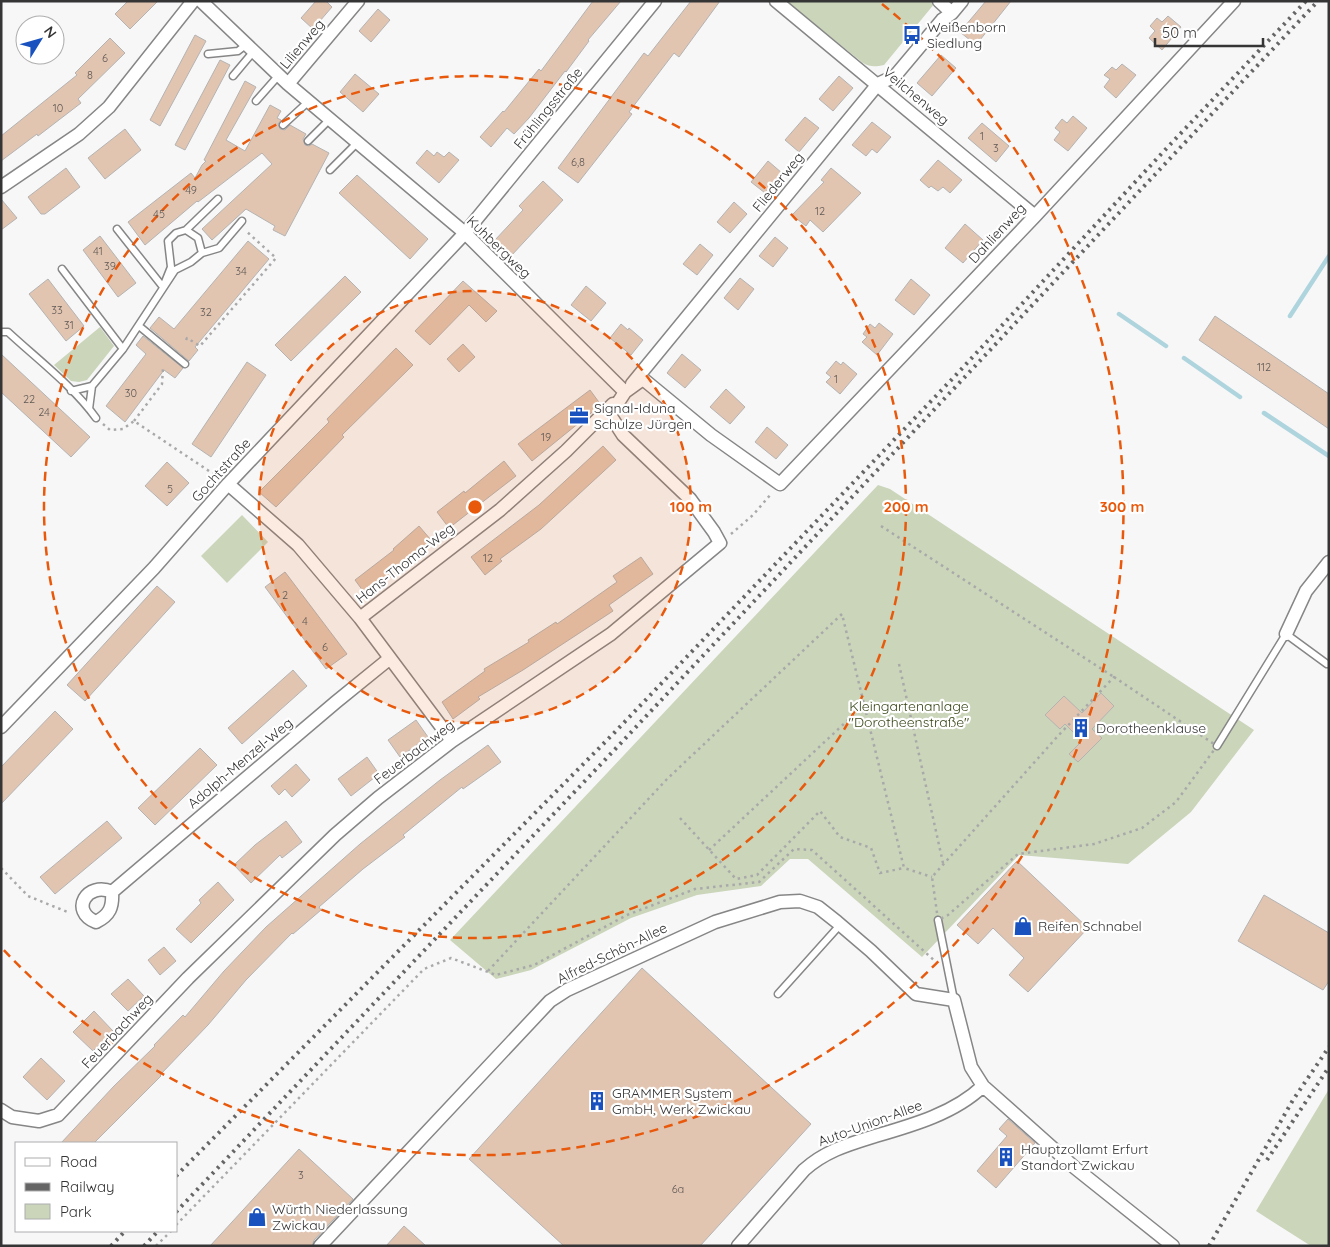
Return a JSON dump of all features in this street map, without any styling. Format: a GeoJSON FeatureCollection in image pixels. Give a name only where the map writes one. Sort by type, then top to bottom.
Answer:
{"type":"FeatureCollection","features":[{"type":"Feature","properties":{"kind":"street"},"geometry":{"type":"LineString","coordinates":[[1,187],[79,134],[109,107],[193,1]]}},
{"type":"Feature","properties":{"kind":"street","name":"Kuhbergweg"},"geometry":{"type":"LineString","coordinates":[[202,1],[284,80],[465,233],[625,392]]}},
{"type":"Feature","properties":{"kind":"street","name":"Lilienweg"},"geometry":{"type":"LineString","coordinates":[[284,80],[358,1]]}},
{"type":"Feature","properties":{"kind":"street","name":"Frühlingsstraße"},"geometry":{"type":"LineString","coordinates":[[465,233],[655,1]]}},
{"type":"Feature","properties":{"kind":"street","name":"Veilchenweg"},"geometry":{"type":"LineString","coordinates":[[776,1],[1035,216]]}},
{"type":"Feature","properties":{"kind":"street"},"geometry":{"type":"LineString","coordinates":[[939,1],[952,13]]}},
{"type":"Feature","properties":{"kind":"street","name":"Fliederweg"},"geometry":{"type":"LineString","coordinates":[[625,392],[878,84],[895,76],[942,20],[952,13],[962,1]]}},
{"type":"Feature","properties":{"kind":"street","name":"Dahlienweg"},"geometry":{"type":"LineString","coordinates":[[780,484],[1035,216],[1234,1]]}},
{"type":"Feature","properties":{"kind":"street","name":"Gochtstraße"},"geometry":{"type":"LineString","coordinates":[[1,727],[154,568],[228,484],[465,233]]}},
{"type":"Feature","properties":{"kind":"street"},"geometry":{"type":"LineString","coordinates":[[720,543],[690,499],[620,430],[610,415],[625,392],[643,379],[711,435],[780,484]]}},
{"type":"Feature","properties":{"kind":"street","name":"Hans-Thoma-Weg"},"geometry":{"type":"LineString","coordinates":[[360,618],[500,510],[566,451],[625,392]]}},
{"type":"Feature","properties":{"kind":"street"},"geometry":{"type":"LineString","coordinates":[[228,484],[298,545],[360,618],[452,741]]}},
{"type":"Feature","properties":{"kind":"street","name":"Feuerbachweg"},"geometry":{"type":"LineString","coordinates":[[1,1110],[12,1117],[39,1121],[58,1115],[188,978],[335,836],[378,798],[452,741],[612,634],[720,543]]}},
{"type":"Feature","properties":{"kind":"street"},"geometry":{"type":"LineString","coordinates":[[1286,634],[1306,591],[1329,562]]}},
{"type":"Feature","properties":{"kind":"street","name":"Adolph-Menzel-Weg"},"geometry":{"type":"LineString","coordinates":[[112,892],[336,702],[390,659]]}},
{"type":"Feature","properties":{"kind":"street","name":"Alfred-Schön-Allee"},"geometry":{"type":"LineString","coordinates":[[320,1246],[550,1002],[568,990],[714,922],[780,902],[800,901],[818,907],[871,951],[916,994],[954,1000]]}},
{"type":"Feature","properties":{"kind":"street"},"geometry":{"type":"LineString","coordinates":[[954,1000],[970,1067],[983,1086],[1074,1166],[1174,1246]]}},
{"type":"Feature","properties":{"kind":"street","name":"Auto-Union-Allee"},"geometry":{"type":"LineString","coordinates":[[738,1246],[804,1170],[816,1159],[835,1149],[905,1127],[946,1110],[970,1098],[983,1086]]}},
{"type":"Feature","properties":{"kind":"lane"},"geometry":{"type":"LineString","coordinates":[[208,54],[250,48]]}},
{"type":"Feature","properties":{"kind":"lane"},"geometry":{"type":"LineString","coordinates":[[234,76],[250,48]]}},
{"type":"Feature","properties":{"kind":"lane"},"geometry":{"type":"LineString","coordinates":[[256,101],[284,80]]}},
{"type":"Feature","properties":{"kind":"lane"},"geometry":{"type":"LineString","coordinates":[[282,125],[309,101]]}},
{"type":"Feature","properties":{"kind":"lane"},"geometry":{"type":"LineString","coordinates":[[308,141],[330,119]]}},
{"type":"Feature","properties":{"kind":"lane"},"geometry":{"type":"LineString","coordinates":[[330,170],[358,142]]}},
{"type":"Feature","properties":{"kind":"lane"},"geometry":{"type":"LineString","coordinates":[[163,287],[171,267],[168,241],[176,233],[186,230],[218,199]]}},
{"type":"Feature","properties":{"kind":"lane"},"geometry":{"type":"LineString","coordinates":[[89,409],[92,386],[123,349],[175,270],[191,262],[202,253],[219,248],[241,223]]}},
{"type":"Feature","properties":{"kind":"lane"},"geometry":{"type":"LineString","coordinates":[[117,229],[163,287]]}},
{"type":"Feature","properties":{"kind":"lane"},"geometry":{"type":"LineString","coordinates":[[186,230],[198,238],[202,253]]}},
{"type":"Feature","properties":{"kind":"lane"},"geometry":{"type":"LineString","coordinates":[[62,269],[123,349]]}},
{"type":"Feature","properties":{"kind":"lane"},"geometry":{"type":"LineString","coordinates":[[139,326],[185,364]]}},
{"type":"Feature","properties":{"kind":"lane"},"geometry":{"type":"LineString","coordinates":[[1,332],[8,332],[71,391],[96,418]]}},
{"type":"Feature","properties":{"kind":"lane"},"geometry":{"type":"LineString","coordinates":[[71,391],[92,386]]}},
{"type":"Feature","properties":{"kind":"lane"},"geometry":{"type":"LineString","coordinates":[[1217,746],[1286,634],[1327,664]]}},
{"type":"Feature","properties":{"kind":"lane"},"geometry":{"type":"LineString","coordinates":[[938,920],[954,1000]]}},
{"type":"Feature","properties":{"kind":"lane"},"geometry":{"type":"LineString","coordinates":[[778,994],[840,925]]}},
{"type":"Feature","properties":{"kind":"path"},"geometry":{"type":"LineString","coordinates":[[186,340],[187,338],[200,346],[276,258],[241,223]]}},
{"type":"Feature","properties":{"kind":"path"},"geometry":{"type":"LineString","coordinates":[[96,418],[110,430],[123,429],[134,421],[162,384],[163,368]]}},
{"type":"Feature","properties":{"kind":"path"},"geometry":{"type":"LineString","coordinates":[[134,421],[228,484]]}},
{"type":"Feature","properties":{"kind":"path"},"geometry":{"type":"LineString","coordinates":[[720,543],[753,515],[780,484]]}},
{"type":"Feature","properties":{"kind":"path"},"geometry":{"type":"LineString","coordinates":[[881,526],[1217,746],[1176,802],[1142,828],[1094,844],[1018,854],[948,914],[938,920],[932,877]]}},
{"type":"Feature","properties":{"kind":"path"},"geometry":{"type":"LineString","coordinates":[[487,972],[667,779],[842,614],[904,868]]}},
{"type":"Feature","properties":{"kind":"path"},"geometry":{"type":"LineString","coordinates":[[899,664],[944,864]]}},
{"type":"Feature","properties":{"kind":"path"},"geometry":{"type":"LineString","coordinates":[[932,877],[1057,737],[1114,677]]}},
{"type":"Feature","properties":{"kind":"path"},"geometry":{"type":"LineString","coordinates":[[709,850],[864,705]]}},
{"type":"Feature","properties":{"kind":"path"},"geometry":{"type":"LineString","coordinates":[[680,818],[736,879],[757,875],[820,812],[840,837],[871,848],[880,873],[904,868],[932,877]]}},
{"type":"Feature","properties":{"kind":"path"},"geometry":{"type":"LineString","coordinates":[[1,868],[28,896],[78,917]]}},
{"type":"Feature","properties":{"kind":"path"},"geometry":{"type":"LineString","coordinates":[[156,1246],[170,1232]]}},
{"type":"Feature","properties":{"kind":"green space"},"geometry":{"type":"Polygon","coordinates":[[[786,1],[933,1],[935,3],[884,65],[875,66],[863,63],[786,1]]]}},
{"type":"Feature","properties":{"kind":"green space"},"geometry":{"type":"Polygon","coordinates":[[[100,327],[114,346],[87,380],[71,381],[54,365],[100,327]]]}},
{"type":"Feature","properties":{"kind":"green space","name":"Kleingartenanlage \"Dorotheenstraße\""},"geometry":{"type":"Polygon","coordinates":[[[878,485],[890,489],[1254,730],[1191,812],[1128,864],[1019,855],[922,957],[808,859],[790,859],[761,886],[697,895],[631,918],[531,970],[496,979],[450,940],[878,485]]]}},
{"type":"Feature","properties":{"kind":"green space"},"geometry":{"type":"Polygon","coordinates":[[[242,515],[268,542],[227,583],[201,556],[242,515]]]}},
{"type":"Feature","properties":{"kind":"green space"},"geometry":{"type":"Polygon","coordinates":[[[1329,1089],[1329,1246],[1311,1246],[1256,1211],[1329,1089]]]}},
{"type":"Feature","properties":{"kind":"building"},"geometry":{"type":"Polygon","coordinates":[[[128,1],[158,1],[130,29],[115,14],[128,1]]]}},
{"type":"Feature","properties":{"kind":"building"},"geometry":{"type":"Polygon","coordinates":[[[316,1],[326,1],[332,7],[313,29],[301,18],[316,1]]]}},
{"type":"Feature","properties":{"kind":"building"},"geometry":{"type":"Polygon","coordinates":[[[593,1],[621,1],[588,40],[566,72],[529,118],[514,134],[507,128],[491,147],[480,137],[504,112],[539,69],[541,71],[593,1]]]}},
{"type":"Feature","properties":{"kind":"building"},"geometry":{"type":"Polygon","coordinates":[[[691,1],[720,1],[679,57],[674,53],[629,112],[632,114],[578,183],[558,168],[644,53],[648,56],[691,1]]]}},
{"type":"Feature","properties":{"kind":"building"},"geometry":{"type":"Polygon","coordinates":[[[986,1],[1011,1],[976,45],[960,32],[986,1]]]}},
{"type":"Feature","properties":{"kind":"building"},"geometry":{"type":"Polygon","coordinates":[[[378,9],[390,20],[371,42],[359,31],[378,9]]]}},
{"type":"Feature","properties":{"kind":"building"},"geometry":{"type":"Polygon","coordinates":[[[1168,16],[1181,27],[1162,50],[1149,38],[1155,31],[1150,26],[1157,18],[1162,22],[1168,16]]]}},
{"type":"Feature","properties":{"kind":"building"},"geometry":{"type":"Polygon","coordinates":[[[195,35],[206,41],[160,126],[150,120],[195,35]]]}},
{"type":"Feature","properties":{"kind":"building"},"geometry":{"type":"Polygon","coordinates":[[[110,38],[125,53],[78,99],[81,103],[1,161],[1,136],[77,75],[75,73],[110,38]]]}},
{"type":"Feature","properties":{"kind":"building"},"geometry":{"type":"Polygon","coordinates":[[[941,55],[956,68],[932,96],[917,83],[941,55]]]}},
{"type":"Feature","properties":{"kind":"building"},"geometry":{"type":"Polygon","coordinates":[[[220,60],[230,65],[185,150],[175,145],[220,60]]]}},
{"type":"Feature","properties":{"kind":"building"},"geometry":{"type":"Polygon","coordinates":[[[1122,64],[1136,75],[1116,98],[1104,87],[1110,79],[1104,75],[1112,67],[1116,70],[1122,64]]]}},
{"type":"Feature","properties":{"kind":"building"},"geometry":{"type":"Polygon","coordinates":[[[355,74],[379,94],[363,112],[340,92],[355,74]]]}},
{"type":"Feature","properties":{"kind":"building"},"geometry":{"type":"Polygon","coordinates":[[[839,76],[853,88],[833,111],[819,99],[839,76]]]}},
{"type":"Feature","properties":{"kind":"building"},"geometry":{"type":"Polygon","coordinates":[[[245,81],[256,87],[226,140],[245,151],[270,105],[281,111],[277,118],[281,120],[278,124],[280,129],[285,130],[290,125],[306,134],[303,139],[305,145],[309,146],[312,144],[329,153],[285,236],[273,230],[275,226],[246,209],[212,240],[202,229],[272,164],[262,153],[197,201],[145,245],[128,222],[191,173],[195,178],[206,161],[204,160],[245,81]]]}},
{"type":"Feature","properties":{"kind":"building"},"geometry":{"type":"Polygon","coordinates":[[[1073,116],[1087,128],[1068,151],[1054,140],[1060,132],[1055,128],[1062,119],[1067,123],[1073,116]]]}},
{"type":"Feature","properties":{"kind":"building"},"geometry":{"type":"Polygon","coordinates":[[[805,117],[819,128],[799,152],[785,140],[805,117]]]}},
{"type":"Feature","properties":{"kind":"building"},"geometry":{"type":"Polygon","coordinates":[[[872,122],[891,137],[877,153],[872,149],[866,156],[852,145],[872,122]]]}},
{"type":"Feature","properties":{"kind":"building"},"geometry":{"type":"Polygon","coordinates":[[[982,123],[1009,146],[996,162],[968,138],[982,123]]]}},
{"type":"Feature","properties":{"kind":"building"},"geometry":{"type":"Polygon","coordinates":[[[125,129],[141,150],[105,179],[88,158],[125,129]]]}},
{"type":"Feature","properties":{"kind":"building"},"geometry":{"type":"Polygon","coordinates":[[[427,150],[434,156],[437,152],[444,157],[449,152],[459,160],[439,183],[416,163],[427,150]]]}},
{"type":"Feature","properties":{"kind":"building"},"geometry":{"type":"Polygon","coordinates":[[[938,160],[962,180],[950,193],[943,187],[938,191],[931,186],[929,188],[920,180],[938,160]]]}},
{"type":"Feature","properties":{"kind":"building"},"geometry":{"type":"Polygon","coordinates":[[[768,161],[782,173],[765,193],[751,182],[768,161]]]}},
{"type":"Feature","properties":{"kind":"building"},"geometry":{"type":"Polygon","coordinates":[[[66,168],[80,187],[45,214],[41,214],[28,197],[66,168]]]}},
{"type":"Feature","properties":{"kind":"building"},"geometry":{"type":"Polygon","coordinates":[[[831,168],[861,193],[823,232],[810,220],[806,226],[792,215],[824,182],[821,180],[831,168]]]}},
{"type":"Feature","properties":{"kind":"building"},"geometry":{"type":"Polygon","coordinates":[[[357,175],[428,239],[410,259],[339,193],[357,175]]]}},
{"type":"Feature","properties":{"kind":"building"},"geometry":{"type":"Polygon","coordinates":[[[543,181],[563,200],[511,256],[495,240],[523,210],[519,206],[543,181]]]}},
{"type":"Feature","properties":{"kind":"building"},"geometry":{"type":"Polygon","coordinates":[[[1,199],[17,218],[1,230],[1,199]]]}},
{"type":"Feature","properties":{"kind":"building"},"geometry":{"type":"Polygon","coordinates":[[[734,202],[747,214],[730,233],[717,222],[734,202]]]}},
{"type":"Feature","properties":{"kind":"building"},"geometry":{"type":"Polygon","coordinates":[[[965,224],[983,240],[963,263],[945,248],[965,224]]]}},
{"type":"Feature","properties":{"kind":"building"},"geometry":{"type":"Polygon","coordinates":[[[100,236],[136,283],[118,297],[83,250],[100,236]]]}},
{"type":"Feature","properties":{"kind":"building"},"geometry":{"type":"Polygon","coordinates":[[[775,237],[788,248],[773,267],[759,256],[775,237]]]}},
{"type":"Feature","properties":{"kind":"building"},"geometry":{"type":"Polygon","coordinates":[[[248,241],[269,259],[195,347],[198,350],[189,361],[150,328],[159,317],[174,329],[248,241]]]}},
{"type":"Feature","properties":{"kind":"building"},"geometry":{"type":"Polygon","coordinates":[[[700,244],[713,255],[697,275],[683,264],[700,244]]]}},
{"type":"Feature","properties":{"kind":"building"},"geometry":{"type":"Polygon","coordinates":[[[345,276],[361,292],[291,361],[275,345],[345,276]]]}},
{"type":"Feature","properties":{"kind":"building"},"geometry":{"type":"Polygon","coordinates":[[[740,278],[754,289],[738,310],[724,298],[740,278]]]}},
{"type":"Feature","properties":{"kind":"building"},"geometry":{"type":"Polygon","coordinates":[[[48,279],[84,326],[66,341],[29,294],[48,279]]]}},
{"type":"Feature","properties":{"kind":"building"},"geometry":{"type":"Polygon","coordinates":[[[911,279],[930,295],[914,315],[895,300],[911,279]]]}},
{"type":"Feature","properties":{"kind":"building"},"geometry":{"type":"Polygon","coordinates":[[[463,281],[497,311],[486,322],[469,305],[430,345],[415,331],[463,281]]]}},
{"type":"Feature","properties":{"kind":"building"},"geometry":{"type":"Polygon","coordinates":[[[586,286],[606,303],[591,321],[571,305],[586,286]]]}},
{"type":"Feature","properties":{"kind":"building"},"geometry":{"type":"Polygon","coordinates":[[[1215,316],[1329,394],[1329,429],[1199,340],[1215,316]]]}},
{"type":"Feature","properties":{"kind":"building"},"geometry":{"type":"Polygon","coordinates":[[[879,323],[893,334],[877,355],[862,342],[867,337],[863,334],[870,324],[875,328],[879,323]]]}},
{"type":"Feature","properties":{"kind":"building"},"geometry":{"type":"Polygon","coordinates":[[[621,324],[643,340],[631,355],[610,338],[621,324]]]}},
{"type":"Feature","properties":{"kind":"building"},"geometry":{"type":"Polygon","coordinates":[[[143,336],[183,368],[175,378],[164,370],[125,422],[106,406],[146,354],[136,345],[143,336]]]}},
{"type":"Feature","properties":{"kind":"building"},"geometry":{"type":"Polygon","coordinates":[[[463,344],[475,357],[459,372],[447,359],[463,344]]]}},
{"type":"Feature","properties":{"kind":"building"},"geometry":{"type":"Polygon","coordinates":[[[396,348],[413,365],[342,435],[344,437],[276,507],[259,492],[329,422],[327,419],[396,348]]]}},
{"type":"Feature","properties":{"kind":"building"},"geometry":{"type":"Polygon","coordinates":[[[1,354],[90,437],[71,457],[1,392],[1,354]]]}},
{"type":"Feature","properties":{"kind":"building"},"geometry":{"type":"Polygon","coordinates":[[[682,354],[701,370],[685,388],[667,373],[682,354]]]}},
{"type":"Feature","properties":{"kind":"building"},"geometry":{"type":"Polygon","coordinates":[[[836,361],[841,365],[843,362],[857,374],[840,394],[826,382],[831,377],[826,373],[836,361]]]}},
{"type":"Feature","properties":{"kind":"building"},"geometry":{"type":"Polygon","coordinates":[[[247,362],[266,375],[211,457],[192,444],[247,362]]]}},
{"type":"Feature","properties":{"kind":"building"},"geometry":{"type":"Polygon","coordinates":[[[726,389],[745,407],[730,424],[710,407],[726,389]]]}},
{"type":"Feature","properties":{"kind":"building"},"geometry":{"type":"Polygon","coordinates":[[[590,390],[601,405],[532,461],[518,444],[590,390]]]}},
{"type":"Feature","properties":{"kind":"building"},"geometry":{"type":"Polygon","coordinates":[[[767,427],[788,445],[776,459],[755,442],[767,427]]]}},
{"type":"Feature","properties":{"kind":"building"},"geometry":{"type":"Polygon","coordinates":[[[603,446],[616,460],[541,529],[500,559],[502,561],[485,575],[471,557],[539,505],[603,446]]]}},
{"type":"Feature","properties":{"kind":"building"},"geometry":{"type":"Polygon","coordinates":[[[504,461],[516,476],[449,528],[437,512],[464,491],[465,493],[504,461]]]}},
{"type":"Feature","properties":{"kind":"building"},"geometry":{"type":"Polygon","coordinates":[[[167,462],[189,483],[167,506],[145,486],[167,462]]]}},
{"type":"Feature","properties":{"kind":"building"},"geometry":{"type":"Polygon","coordinates":[[[419,526],[431,540],[431,544],[407,565],[366,595],[355,580],[394,550],[419,526]]]}},
{"type":"Feature","properties":{"kind":"building"},"geometry":{"type":"Polygon","coordinates":[[[641,557],[653,574],[609,605],[613,611],[478,697],[480,699],[453,719],[442,702],[485,671],[484,669],[529,642],[528,640],[556,622],[557,624],[617,582],[613,576],[641,557]]]}},
{"type":"Feature","properties":{"kind":"building"},"geometry":{"type":"Polygon","coordinates":[[[285,572],[347,654],[326,669],[265,587],[285,572]]]}},
{"type":"Feature","properties":{"kind":"building"},"geometry":{"type":"Polygon","coordinates":[[[157,586],[175,602],[85,701],[67,685],[157,586]]]}},
{"type":"Feature","properties":{"kind":"building"},"geometry":{"type":"Polygon","coordinates":[[[293,670],[307,686],[242,744],[228,728],[293,670]]]}},
{"type":"Feature","properties":{"kind":"building","name":"Dorotheenklause"},"geometry":{"type":"Polygon","coordinates":[[[1101,693],[1114,706],[1092,729],[1102,738],[1078,762],[1069,754],[1082,741],[1065,724],[1060,729],[1045,715],[1064,696],[1082,713],[1101,693]]]}},
{"type":"Feature","properties":{"kind":"building"},"geometry":{"type":"Polygon","coordinates":[[[55,711],[73,729],[1,804],[1,767],[55,711]]]}},
{"type":"Feature","properties":{"kind":"building"},"geometry":{"type":"Polygon","coordinates":[[[416,720],[428,737],[400,757],[388,740],[416,720]]]}},
{"type":"Feature","properties":{"kind":"building"},"geometry":{"type":"Polygon","coordinates":[[[488,745],[501,762],[463,789],[462,787],[403,835],[405,837],[363,869],[319,907],[321,910],[292,933],[246,980],[161,1076],[95,1142],[62,1142],[183,1015],[185,1017],[224,971],[266,927],[360,844],[440,780],[488,745]]]}},
{"type":"Feature","properties":{"kind":"building"},"geometry":{"type":"Polygon","coordinates":[[[200,748],[217,765],[155,825],[138,808],[200,748]]]}},
{"type":"Feature","properties":{"kind":"building"},"geometry":{"type":"Polygon","coordinates":[[[367,757],[379,774],[351,796],[338,779],[367,757]]]}},
{"type":"Feature","properties":{"kind":"building"},"geometry":{"type":"Polygon","coordinates":[[[296,764],[310,780],[292,797],[285,789],[279,795],[271,786],[296,764]]]}},
{"type":"Feature","properties":{"kind":"building"},"geometry":{"type":"Polygon","coordinates":[[[107,821],[122,838],[55,894],[40,877],[107,821]]]}},
{"type":"Feature","properties":{"kind":"building"},"geometry":{"type":"Polygon","coordinates":[[[286,821],[302,842],[282,858],[280,855],[251,883],[234,865],[255,845],[286,821]]]}},
{"type":"Feature","properties":{"kind":"building","name":"Reifen Schnabel"},"geometry":{"type":"Polygon","coordinates":[[[1017,861],[1088,928],[1028,992],[1009,975],[1024,958],[993,928],[978,944],[957,925],[1017,861]]]}},
{"type":"Feature","properties":{"kind":"building"},"geometry":{"type":"Polygon","coordinates":[[[218,882],[234,900],[191,943],[176,929],[201,903],[199,900],[218,882]]]}},
{"type":"Feature","properties":{"kind":"building"},"geometry":{"type":"Polygon","coordinates":[[[1264,895],[1329,933],[1329,981],[1323,990],[1238,941],[1264,895]]]}},
{"type":"Feature","properties":{"kind":"building"},"geometry":{"type":"Polygon","coordinates":[[[164,947],[176,961],[160,975],[148,960],[164,947]]]}},
{"type":"Feature","properties":{"kind":"building"},"geometry":{"type":"Polygon","coordinates":[[[642,968],[811,1124],[700,1246],[564,1246],[469,1159],[642,968]]]}},
{"type":"Feature","properties":{"kind":"building"},"geometry":{"type":"Polygon","coordinates":[[[128,979],[144,996],[128,1011],[111,994],[128,979]]]}},
{"type":"Feature","properties":{"kind":"building"},"geometry":{"type":"Polygon","coordinates":[[[94,1011],[113,1031],[93,1051],[73,1032],[94,1011]]]}},
{"type":"Feature","properties":{"kind":"building"},"geometry":{"type":"Polygon","coordinates":[[[41,1058],[65,1081],[47,1100],[23,1077],[41,1058]]]}},
{"type":"Feature","properties":{"kind":"building","name":"Hauptzollamt Erfurt Standort Zwickau"},"geometry":{"type":"Polygon","coordinates":[[[1008,1119],[1035,1143],[996,1188],[977,1171],[1007,1136],[999,1129],[1008,1119]]]}},
{"type":"Feature","properties":{"kind":"building"},"geometry":{"type":"Polygon","coordinates":[[[299,1149],[353,1199],[314,1240],[312,1246],[210,1246],[299,1149]]]}},
{"type":"Feature","properties":{"kind":"building"},"geometry":{"type":"Polygon","coordinates":[[[404,1226],[426,1246],[386,1246],[404,1226]]]}},
{"type":"Feature","properties":{"kind":"waterway"},"geometry":{"type":"LineString","coordinates":[[1290,316],[1329,256]]}},
{"type":"Feature","properties":{"kind":"waterway"},"geometry":{"type":"LineString","coordinates":[[1119,314],[1166,346]]}},
{"type":"Feature","properties":{"kind":"waterway"},"geometry":{"type":"LineString","coordinates":[[1184,358],[1240,397]]}},
{"type":"Feature","properties":{"kind":"waterway"},"geometry":{"type":"LineString","coordinates":[[1264,413],[1329,456]]}},
{"type":"Feature","properties":{"kind":"railway"},"geometry":{"type":"LineString","coordinates":[[178,1174],[615,732],[955,376],[1306,1]]}},
{"type":"Feature","properties":{"kind":"railway"},"geometry":{"type":"LineString","coordinates":[[178,1210],[620,744],[1318,1]]}},
{"type":"Feature","properties":{"kind":"railway"},"geometry":{"type":"LineString","coordinates":[[1209,1246],[1293,1100],[1329,1047]]}},
{"type":"Feature","properties":{"kind":"railway"},"geometry":{"type":"LineString","coordinates":[[1267,1160],[1329,1067]]}},
{"type":"Feature","properties":{"kind":"railway"},"geometry":{"type":"LineString","coordinates":[[111,1246],[124,1232]]}},
{"type":"Feature","properties":{"kind":"railway"},"geometry":{"type":"LineString","coordinates":[[144,1246],[157,1232]]}},
{"type":"Feature","properties":{"kind":"place","name":"Weißenborn Siedlung"},"geometry":{"type":"Point","coordinates":[912,35]}},
{"type":"Feature","properties":{"kind":"place","name":"Signal-Iduna Schulze Jürgen"},"geometry":{"type":"Point","coordinates":[579,416]}},
{"type":"Feature","properties":{"kind":"place","name":"Dorotheenklause"},"geometry":{"type":"Point","coordinates":[1081,728]}},
{"type":"Feature","properties":{"kind":"place","name":"Reifen Schnabel"},"geometry":{"type":"Point","coordinates":[1023,926]}},
{"type":"Feature","properties":{"kind":"place","name":"GRAMMER System GmbH, Werk Zwickau"},"geometry":{"type":"Point","coordinates":[597,1101]}},
{"type":"Feature","properties":{"kind":"place","name":"Hauptzollamt Erfurt Standort Zwickau"},"geometry":{"type":"Point","coordinates":[1006,1157]}},
{"type":"Feature","properties":{"kind":"place","name":"Würth Niederlassung Zwickau"},"geometry":{"type":"Point","coordinates":[257,1217]}}]}
